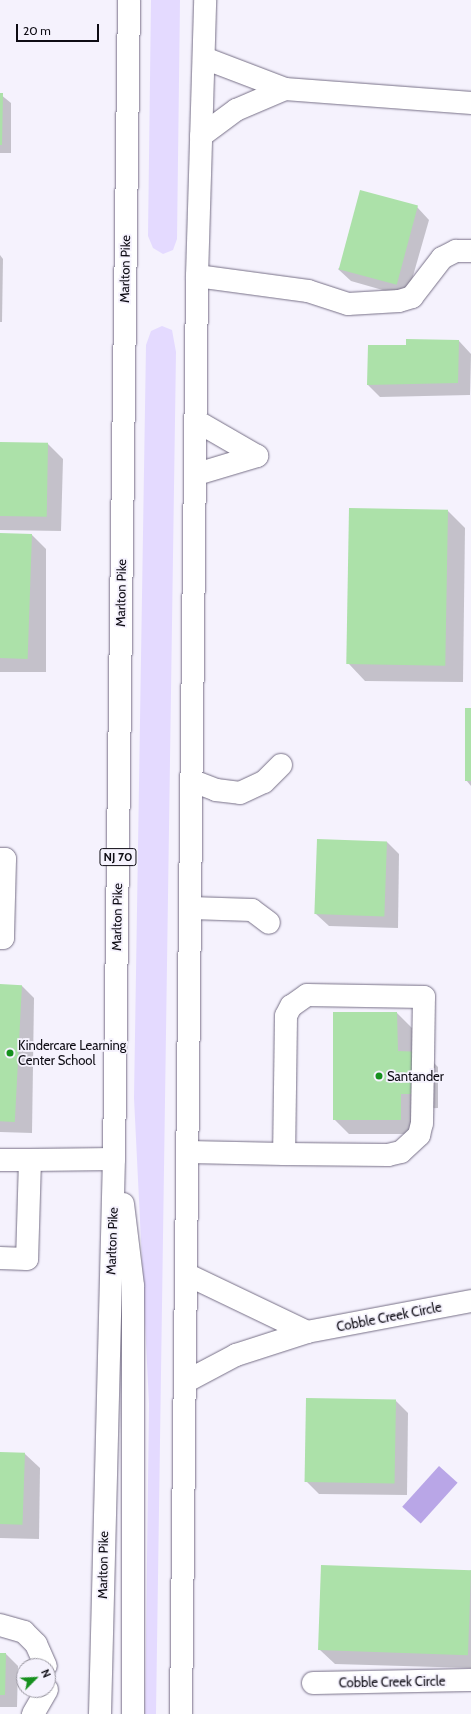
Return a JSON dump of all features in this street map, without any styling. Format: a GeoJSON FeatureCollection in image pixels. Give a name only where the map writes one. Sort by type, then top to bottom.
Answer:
{"type":"FeatureCollection","features":[{"type":"Feature","properties":{"kind":"main road","name":"Marlton Pike"},"geometry":{"type":"LineString","coordinates":[[100,1714],[114,1159],[129,0]]}},
{"type":"Feature","properties":{"kind":"main road"},"geometry":{"type":"LineString","coordinates":[[181,1714],[198,422],[197,276],[205,0]]}},
{"type":"Feature","properties":{"kind":"main road"},"geometry":{"type":"LineString","coordinates":[[204,58],[285,89],[471,103]]}},
{"type":"Feature","properties":{"kind":"main road"},"geometry":{"type":"LineString","coordinates":[[202,136],[236,110],[285,89]]}},
{"type":"Feature","properties":{"kind":"main road"},"geometry":{"type":"LineString","coordinates":[[197,276],[308,291],[348,304],[399,301],[412,296],[442,258],[456,250],[471,251]]}},
{"type":"Feature","properties":{"kind":"main road"},"geometry":{"type":"LineString","coordinates":[[197,474],[257,456],[198,422]]}},
{"type":"Feature","properties":{"kind":"main road"},"geometry":{"type":"LineString","coordinates":[[193,781],[216,790],[240,793],[264,782],[281,765]]}},
{"type":"Feature","properties":{"kind":"main road"},"geometry":{"type":"LineString","coordinates":[[0,859],[5,859],[3,938],[0,938]]}},
{"type":"Feature","properties":{"kind":"main road"},"geometry":{"type":"LineString","coordinates":[[191,908],[252,910],[269,922]]}},
{"type":"Feature","properties":{"kind":"main road"},"geometry":{"type":"LineString","coordinates":[[188,1152],[284,1154],[388,1156],[401,1152],[418,1135],[422,1122],[424,997],[307,995],[291,1006],[286,1016],[284,1154]]}},
{"type":"Feature","properties":{"kind":"main road"},"geometry":{"type":"LineString","coordinates":[[0,1160],[114,1159],[133,1286],[133,1714]]}},
{"type":"Feature","properties":{"kind":"main road"},"geometry":{"type":"LineString","coordinates":[[0,1258],[27,1259],[30,1160]]}},
{"type":"Feature","properties":{"kind":"main road"},"geometry":{"type":"LineString","coordinates":[[186,1274],[307,1332]]}},
{"type":"Feature","properties":{"kind":"main road","name":"Cobble Creek Circle"},"geometry":{"type":"LineString","coordinates":[[185,1382],[236,1355],[307,1332],[471,1301]]}},
{"type":"Feature","properties":{"kind":"main road"},"geometry":{"type":"LineString","coordinates":[[0,1625],[28,1636],[36,1644],[42,1658]]}},
{"type":"Feature","properties":{"kind":"main road","name":"Cobble Creek Circle"},"geometry":{"type":"LineString","coordinates":[[313,1683],[471,1680]]}},
{"type":"Feature","properties":{"kind":"main road"},"geometry":{"type":"LineString","coordinates":[[33,1714],[42,1698]]}},
{"type":"Feature","properties":{"kind":"shaded area"},"geometry":{"type":"Polygon","coordinates":[[[151,0],[180,0],[177,239],[173,250],[163,254],[153,248],[148,236],[151,0]]]}},
{"type":"Feature","properties":{"kind":"shaded area"},"geometry":{"type":"Polygon","coordinates":[[[162,326],[172,330],[176,352],[156,1714],[145,1714],[149,1404],[134,1098],[146,345],[151,331],[162,326]]]}},
{"type":"Feature","properties":{"kind":"shaded area"},"geometry":{"type":"Polygon","coordinates":[[[439,1466],[458,1483],[421,1524],[402,1507],[439,1466]]]}},
{"type":"Feature","properties":{"kind":"building"},"geometry":{"type":"Polygon","coordinates":[[[0,93],[3,93],[2,145],[0,145],[0,93]]]}},
{"type":"Feature","properties":{"kind":"building"},"geometry":{"type":"Polygon","coordinates":[[[360,190],[418,206],[397,285],[339,269],[360,190]]]}},
{"type":"Feature","properties":{"kind":"building"},"geometry":{"type":"Polygon","coordinates":[[[406,339],[459,340],[458,383],[367,385],[368,345],[406,345],[406,339]]]}},
{"type":"Feature","properties":{"kind":"building"},"geometry":{"type":"Polygon","coordinates":[[[0,442],[48,443],[47,517],[0,516],[0,442]]]}},
{"type":"Feature","properties":{"kind":"building"},"geometry":{"type":"Polygon","coordinates":[[[349,508],[448,510],[445,666],[346,664],[349,508]]]}},
{"type":"Feature","properties":{"kind":"building"},"geometry":{"type":"Polygon","coordinates":[[[0,533],[32,534],[28,659],[0,658],[0,533]]]}},
{"type":"Feature","properties":{"kind":"building"},"geometry":{"type":"Polygon","coordinates":[[[465,708],[471,708],[471,781],[465,781],[465,708]]]}},
{"type":"Feature","properties":{"kind":"building"},"geometry":{"type":"Polygon","coordinates":[[[317,839],[387,841],[384,916],[314,914],[317,839]]]}},
{"type":"Feature","properties":{"kind":"building","name":"Kindercare Learning Center School"},"geometry":{"type":"Polygon","coordinates":[[[0,984],[22,985],[15,1122],[0,1121],[0,984]]]}},
{"type":"Feature","properties":{"kind":"building","name":"Santander"},"geometry":{"type":"Polygon","coordinates":[[[333,1012],[397,1012],[398,1051],[424,1052],[424,1094],[401,1094],[401,1120],[333,1120],[333,1012]]]}},
{"type":"Feature","properties":{"kind":"building"},"geometry":{"type":"Polygon","coordinates":[[[306,1398],[396,1400],[395,1484],[305,1482],[306,1398]]]}},
{"type":"Feature","properties":{"kind":"building"},"geometry":{"type":"Polygon","coordinates":[[[0,1452],[25,1453],[22,1525],[0,1524],[0,1452]]]}},
{"type":"Feature","properties":{"kind":"building"},"geometry":{"type":"Polygon","coordinates":[[[321,1565],[471,1570],[468,1655],[318,1650],[321,1565]]]}},
{"type":"Feature","properties":{"kind":"building"},"geometry":{"type":"Polygon","coordinates":[[[0,1653],[6,1653],[5,1695],[0,1695],[0,1653]]]}},
{"type":"Feature","properties":{"kind":"place","name":"Kindercare Learning Center School"},"geometry":{"type":"Point","coordinates":[10,1053]}},
{"type":"Feature","properties":{"kind":"place","name":"Santander"},"geometry":{"type":"Point","coordinates":[379,1076]}}]}
